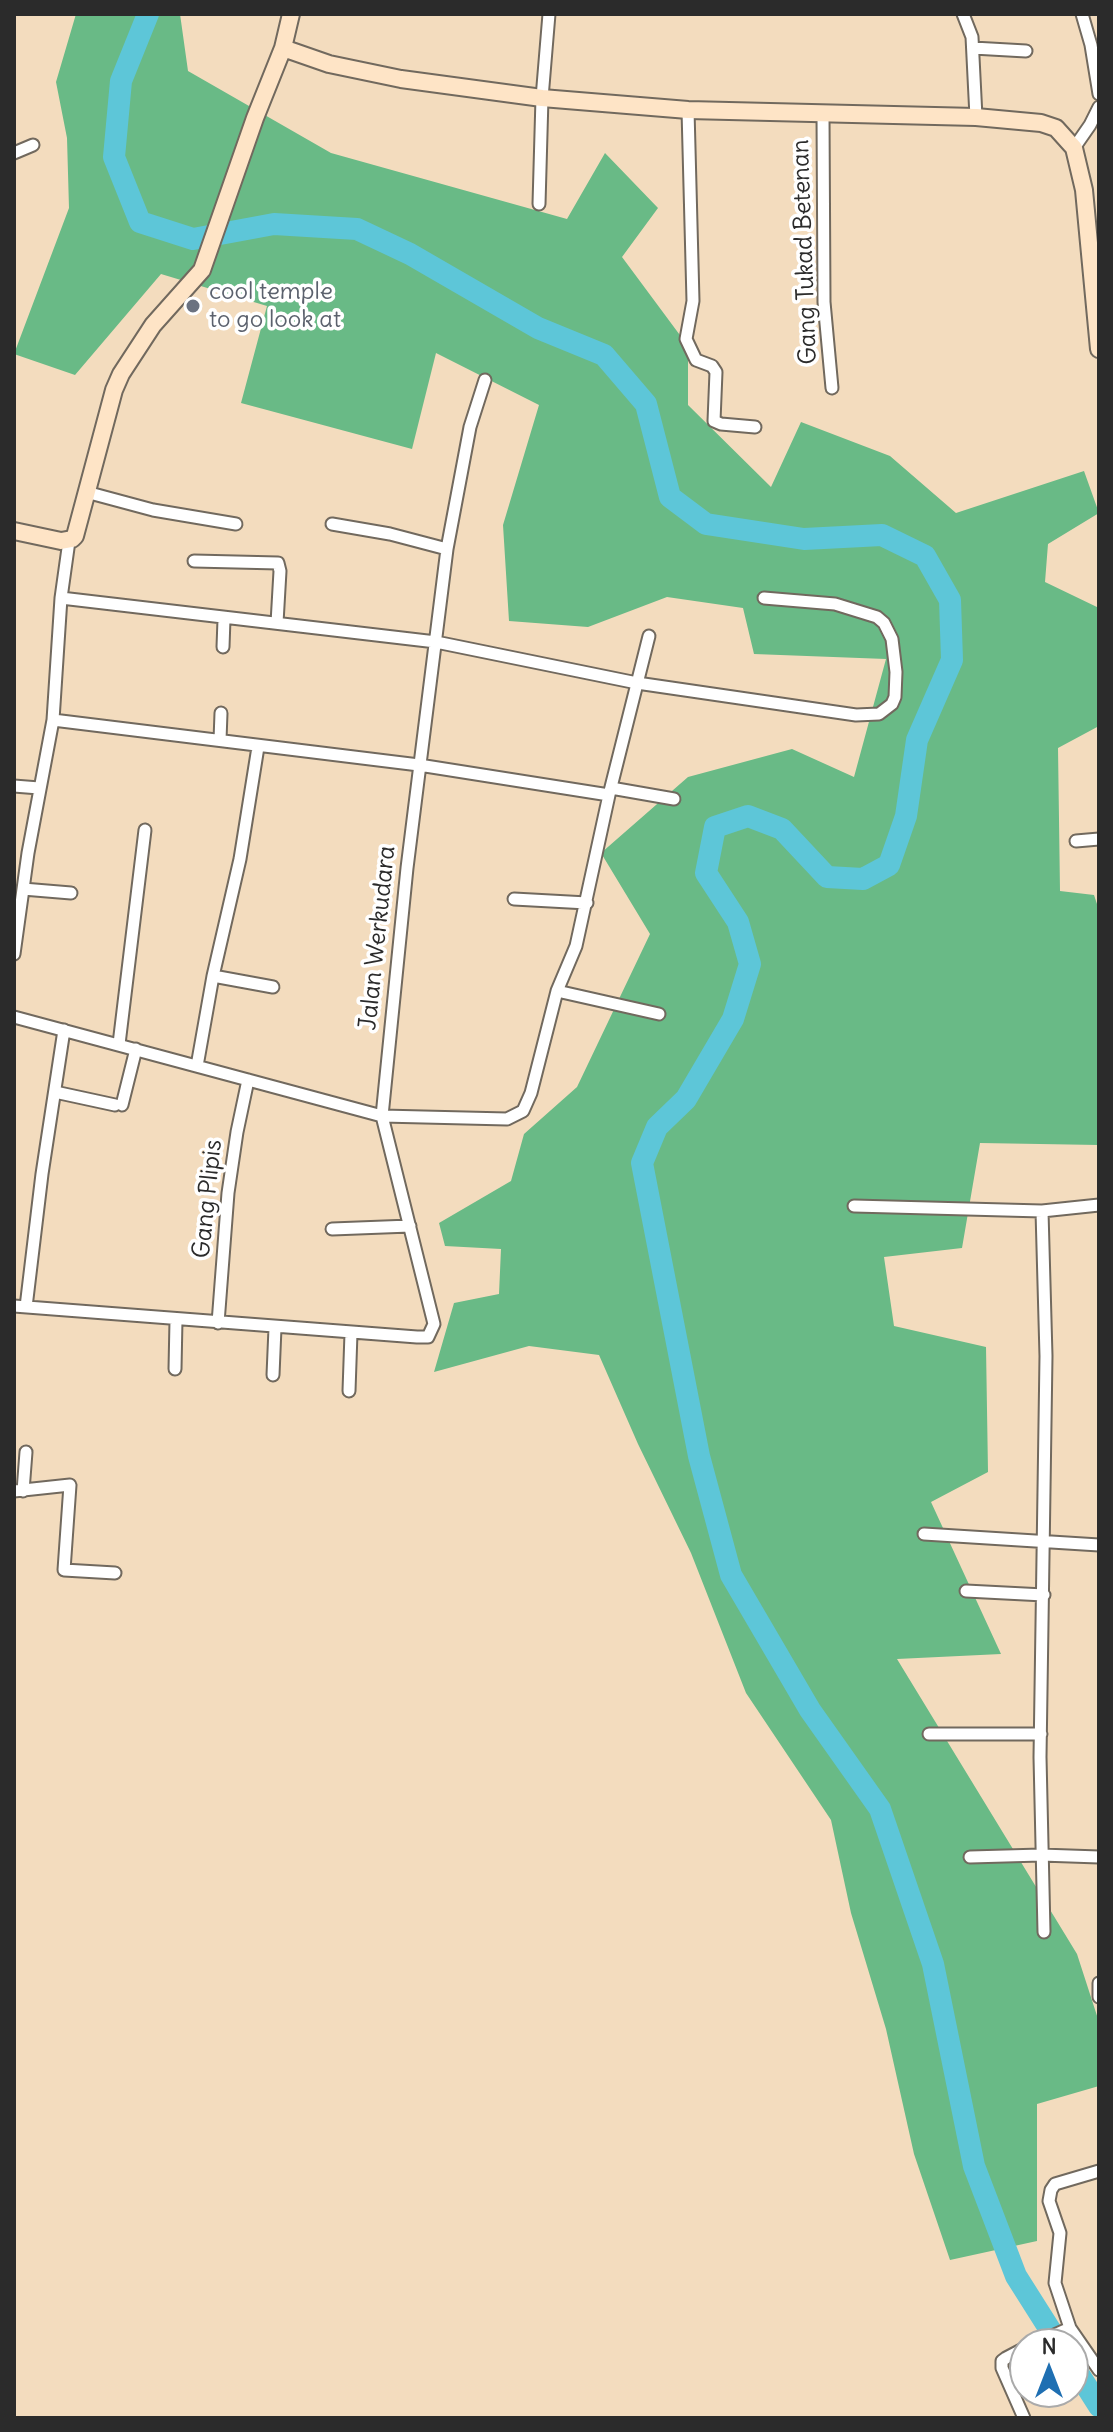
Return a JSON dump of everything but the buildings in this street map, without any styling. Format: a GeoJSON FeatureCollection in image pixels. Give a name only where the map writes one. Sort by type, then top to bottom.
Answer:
{"type":"FeatureCollection","features":[{"type":"Feature","properties":{"kind":"main road"},"geometry":{"type":"LineString","coordinates":[[14,531],[69,541],[75,536],[106,413],[121,374],[153,325],[192,284],[210,254],[255,118],[283,48],[291,14]]}},
{"type":"Feature","properties":{"kind":"main road"},"geometry":{"type":"LineString","coordinates":[[283,48],[329,64],[401,79],[542,98],[688,110],[976,117],[1041,123],[1056,128],[1069,142],[1084,190],[1099,349]]}},
{"type":"Feature","properties":{"kind":"street"},"geometry":{"type":"LineString","coordinates":[[539,204],[542,98],[549,14]]}},
{"type":"Feature","properties":{"kind":"street"},"geometry":{"type":"LineString","coordinates":[[963,14],[973,48],[976,117]]}},
{"type":"Feature","properties":{"kind":"street"},"geometry":{"type":"LineString","coordinates":[[1082,14],[1099,94]]}},
{"type":"Feature","properties":{"kind":"street"},"geometry":{"type":"LineString","coordinates":[[973,48],[1026,51]]}},
{"type":"Feature","properties":{"kind":"street"},"geometry":{"type":"LineString","coordinates":[[1069,142],[1090,125],[1099,107]]}},
{"type":"Feature","properties":{"kind":"street"},"geometry":{"type":"LineString","coordinates":[[688,110],[693,301],[686,339],[696,360],[712,366],[716,372],[714,421],[755,427]]}},
{"type":"Feature","properties":{"kind":"street","name":"Gang Tukad Betenan"},"geometry":{"type":"LineString","coordinates":[[823,114],[824,302],[832,388]]}},
{"type":"Feature","properties":{"kind":"street"},"geometry":{"type":"LineString","coordinates":[[14,153],[33,145]]}},
{"type":"Feature","properties":{"kind":"street","name":"Jalan Werkudara"},"geometry":{"type":"LineString","coordinates":[[382,1116],[419,765],[447,549],[470,427],[485,380]]}},
{"type":"Feature","properties":{"kind":"street"},"geometry":{"type":"LineString","coordinates":[[86,492],[153,510],[236,524]]}},
{"type":"Feature","properties":{"kind":"street"},"geometry":{"type":"LineString","coordinates":[[332,524],[390,534],[447,549]]}},
{"type":"Feature","properties":{"kind":"street"},"geometry":{"type":"LineString","coordinates":[[14,954],[39,788],[53,720],[61,598],[69,541]]}},
{"type":"Feature","properties":{"kind":"street"},"geometry":{"type":"LineString","coordinates":[[194,561],[278,563],[277,623]]}},
{"type":"Feature","properties":{"kind":"street"},"geometry":{"type":"LineString","coordinates":[[61,598],[436,642],[637,683],[856,715],[879,714],[892,704],[896,672],[892,639],[884,623],[877,617],[835,604],[764,598]]}},
{"type":"Feature","properties":{"kind":"street"},"geometry":{"type":"LineString","coordinates":[[223,647],[224,619]]}},
{"type":"Feature","properties":{"kind":"street"},"geometry":{"type":"LineString","coordinates":[[14,1017],[382,1116],[507,1119],[523,1111],[531,1093],[557,991],[576,946],[649,636]]}},
{"type":"Feature","properties":{"kind":"street"},"geometry":{"type":"LineString","coordinates":[[220,740],[221,713]]}},
{"type":"Feature","properties":{"kind":"street"},"geometry":{"type":"LineString","coordinates":[[53,720],[674,799]]}},
{"type":"Feature","properties":{"kind":"street"},"geometry":{"type":"LineString","coordinates":[[197,1066],[213,976],[240,859],[258,747]]}},
{"type":"Feature","properties":{"kind":"street"},"geometry":{"type":"LineString","coordinates":[[14,786],[39,788]]}},
{"type":"Feature","properties":{"kind":"street"},"geometry":{"type":"LineString","coordinates":[[119,1044],[145,830]]}},
{"type":"Feature","properties":{"kind":"street"},"geometry":{"type":"LineString","coordinates":[[1076,841],[1099,839]]}},
{"type":"Feature","properties":{"kind":"street"},"geometry":{"type":"LineString","coordinates":[[23,889],[71,893]]}},
{"type":"Feature","properties":{"kind":"street"},"geometry":{"type":"LineString","coordinates":[[514,899],[587,903]]}},
{"type":"Feature","properties":{"kind":"street"},"geometry":{"type":"LineString","coordinates":[[213,976],[273,987]]}},
{"type":"Feature","properties":{"kind":"street"},"geometry":{"type":"LineString","coordinates":[[557,991],[659,1014]]}},
{"type":"Feature","properties":{"kind":"street"},"geometry":{"type":"LineString","coordinates":[[64,1030],[20,1306],[275,1328],[428,1337],[434,1324],[382,1116]]}},
{"type":"Feature","properties":{"kind":"street"},"geometry":{"type":"LineString","coordinates":[[55,1092],[119,1105],[136,1049]]}},
{"type":"Feature","properties":{"kind":"street","name":"Gang Plipis"},"geometry":{"type":"LineString","coordinates":[[218,1323],[228,1193],[248,1080]]}},
{"type":"Feature","properties":{"kind":"street"},"geometry":{"type":"LineString","coordinates":[[854,1206],[1042,1211],[1099,1205]]}},
{"type":"Feature","properties":{"kind":"street"},"geometry":{"type":"LineString","coordinates":[[1042,1211],[1046,1356],[1041,1734],[1044,1932]]}},
{"type":"Feature","properties":{"kind":"street"},"geometry":{"type":"LineString","coordinates":[[332,1229],[410,1226]]}},
{"type":"Feature","properties":{"kind":"street"},"geometry":{"type":"LineString","coordinates":[[175,1369],[176,1320]]}},
{"type":"Feature","properties":{"kind":"street"},"geometry":{"type":"LineString","coordinates":[[273,1375],[275,1328]]}},
{"type":"Feature","properties":{"kind":"street"},"geometry":{"type":"LineString","coordinates":[[349,1391],[351,1333]]}},
{"type":"Feature","properties":{"kind":"street"},"geometry":{"type":"LineString","coordinates":[[26,1452],[18,1491],[70,1485],[64,1570],[115,1573]]}},
{"type":"Feature","properties":{"kind":"street"},"geometry":{"type":"LineString","coordinates":[[924,1534],[1099,1545]]}},
{"type":"Feature","properties":{"kind":"street"},"geometry":{"type":"LineString","coordinates":[[966,1591],[1044,1595]]}},
{"type":"Feature","properties":{"kind":"street"},"geometry":{"type":"LineString","coordinates":[[929,1734],[1041,1734]]}},
{"type":"Feature","properties":{"kind":"street"},"geometry":{"type":"LineString","coordinates":[[970,1857],[1099,1857]]}},
{"type":"Feature","properties":{"kind":"street"},"geometry":{"type":"LineString","coordinates":[[1099,1983],[1099,1997]]}},
{"type":"Feature","properties":{"kind":"street"},"geometry":{"type":"LineString","coordinates":[[1068,2328],[1055,2283],[1060,2233],[1049,2201],[1051,2190],[1065,2181],[1099,2171]]}},
{"type":"Feature","properties":{"kind":"street"},"geometry":{"type":"LineString","coordinates":[[1009,2356],[1002,2361],[1009,2384]]}},
{"type":"Feature","properties":{"kind":"green space"},"geometry":{"type":"Polygon","coordinates":[[[76,14],[180,14],[188,71],[331,153],[567,219],[605,153],[658,208],[622,257],[688,346],[688,405],[771,487],[801,422],[890,456],[956,513],[1084,471],[1099,513],[1048,544],[1045,582],[1099,608],[1099,726],[1058,748],[1060,891],[1094,895],[1099,910],[1099,1145],[980,1143],[962,1248],[884,1257],[894,1326],[986,1347],[988,1472],[931,1502],[1001,1654],[897,1659],[1077,1954],[1099,2022],[1099,2086],[1037,2104],[1037,2241],[950,2260],[914,2154],[886,2029],[851,1913],[831,1820],[746,1693],[691,1553],[599,1355],[529,1346],[434,1372],[454,1303],[499,1294],[501,1249],[445,1246],[439,1223],[511,1181],[524,1134],[577,1087],[650,934],[601,853],[688,777],[792,749],[854,777],[886,659],[754,654],[743,608],[667,597],[588,627],[509,621],[503,525],[539,405],[436,353],[412,449],[241,403],[267,306],[161,274],[75,375],[14,354],[69,208],[67,138],[56,82],[76,14]]]}},
{"type":"Feature","properties":{"kind":"waterway"},"geometry":{"type":"LineString","coordinates":[[148,14],[121,81],[114,157],[140,222],[193,239],[274,224],[357,229],[410,254],[538,328],[604,355],[646,404],[670,497],[706,524],[804,539],[882,535],[925,556],[950,600],[952,660],[917,740],[906,816],[889,865],[863,879],[827,877],[782,829],[748,816],[715,827],[706,873],[738,922],[750,964],[733,1019],[686,1099],[657,1127],[642,1163],[699,1456],[731,1575],[810,1710],[880,1809],[933,1964],[974,2166],[1016,2276],[1049,2328]]}},
{"type":"Feature","properties":{"kind":"waterway"},"geometry":{"type":"LineString","coordinates":[[1089,2390],[1099,2406]]}},
{"type":"Feature","properties":{"kind":"place","name":"cool temple to go look at"},"geometry":{"type":"Point","coordinates":[193,306]}}]}
